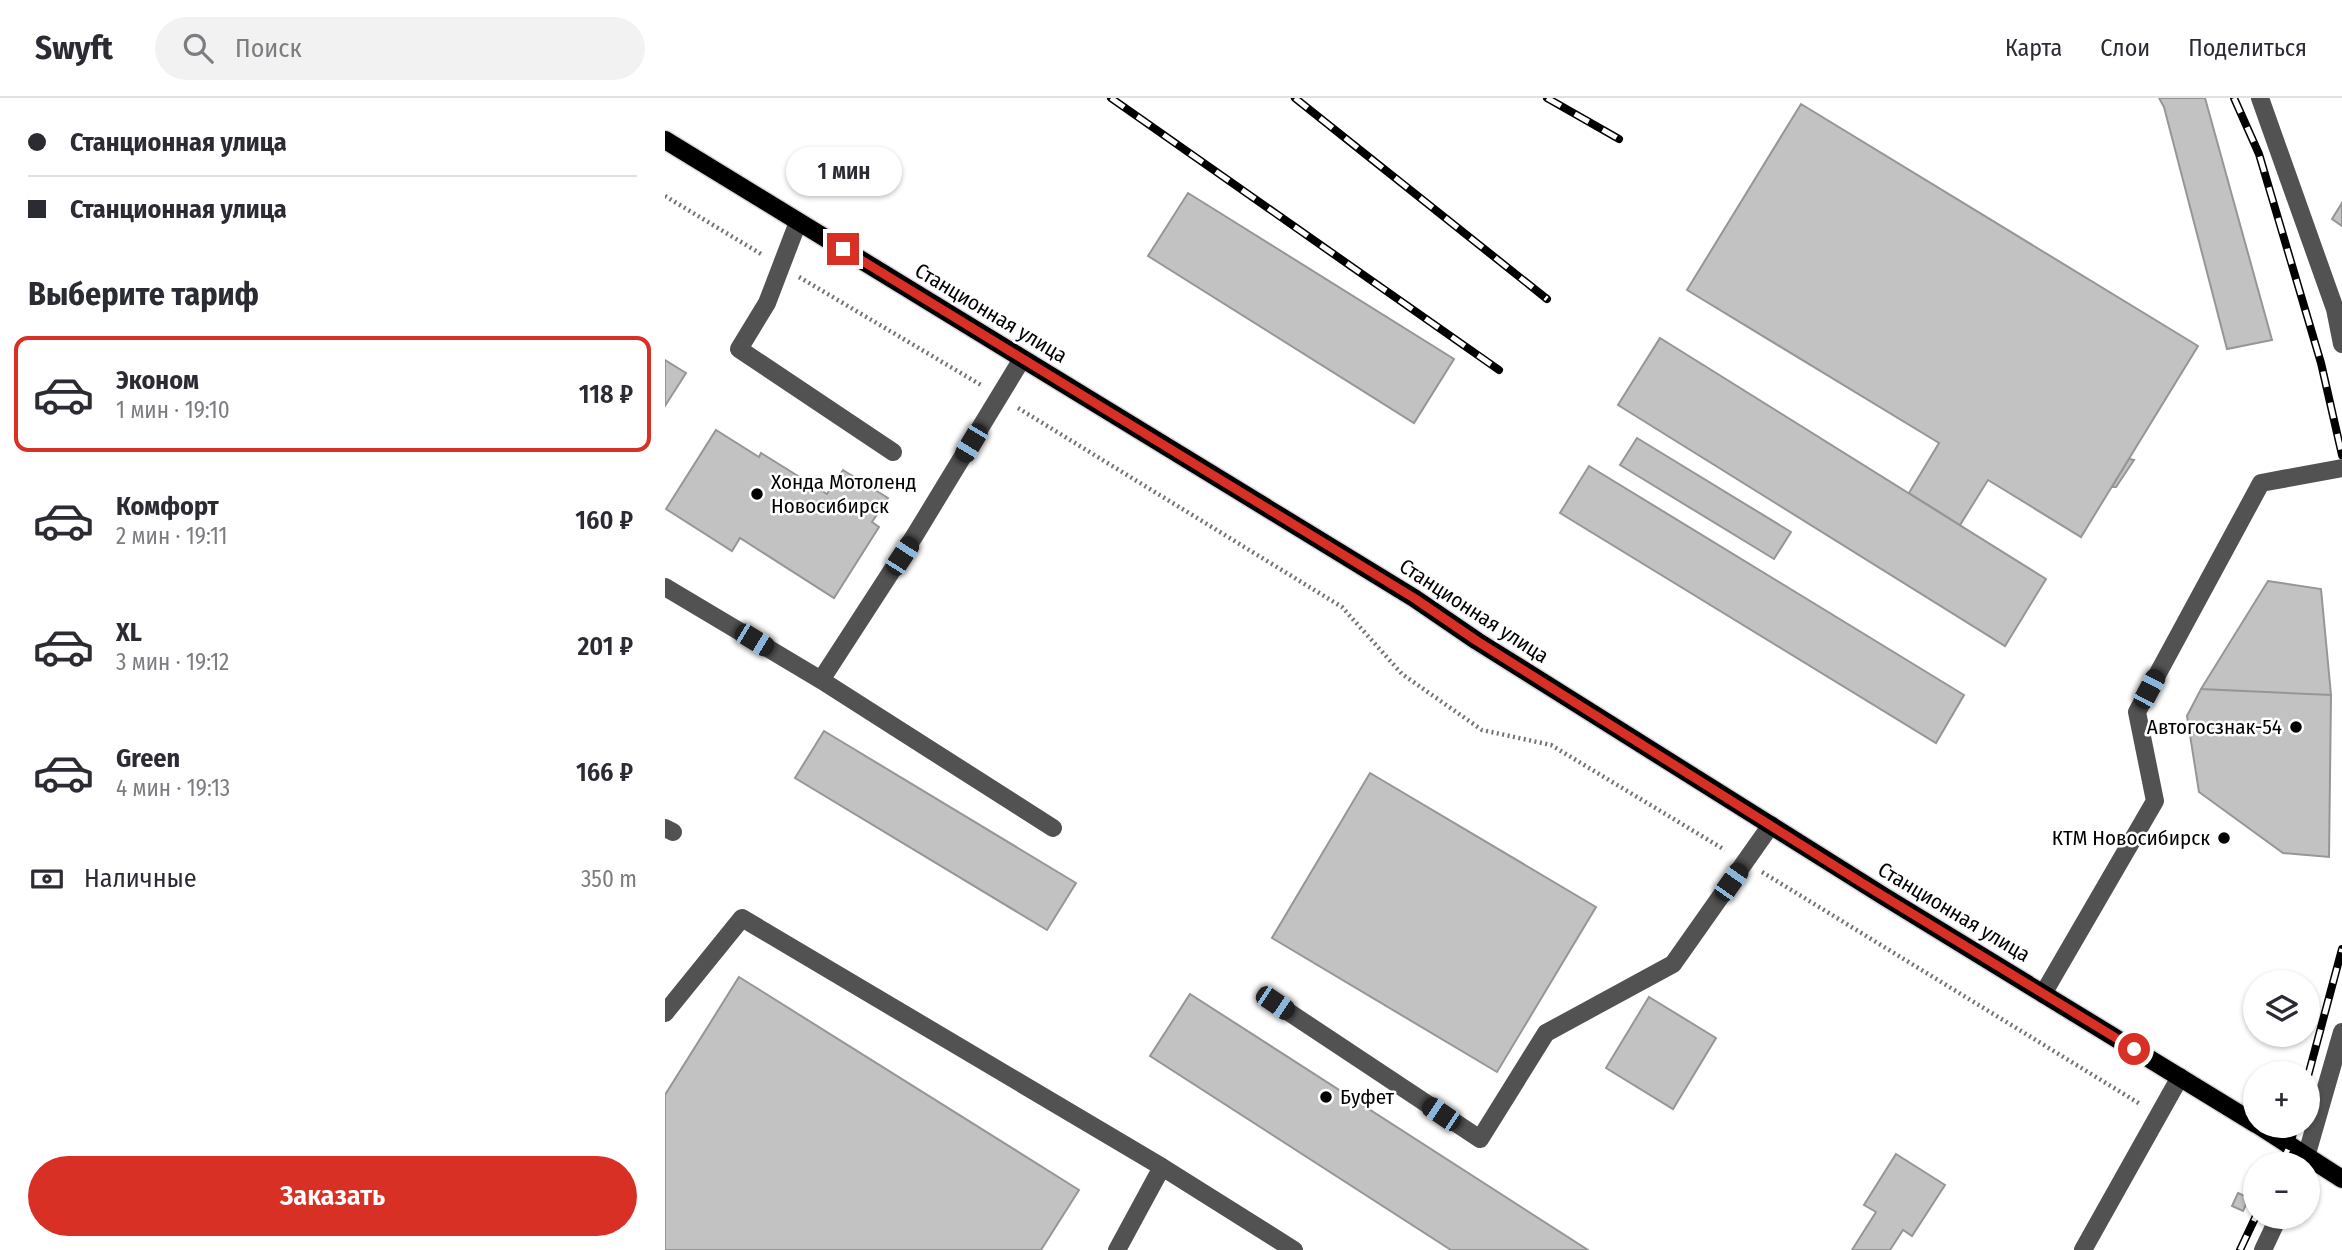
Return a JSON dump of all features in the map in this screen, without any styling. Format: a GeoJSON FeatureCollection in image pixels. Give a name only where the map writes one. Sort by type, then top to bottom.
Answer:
{"type":"FeatureCollection","features":[{"type":"Feature","properties":{"kind":"main road","name":"Станционная улица"},"geometry":{"type":"LineString","coordinates":[[665,140],[1414,598],[1477,641],[1771,825],[2243,1116]]}},
{"type":"Feature","properties":{"kind":"main road","name":"Станционная улица"},"geometry":{"type":"LineString","coordinates":[[2275,1138],[2294,1152]]}},
{"type":"Feature","properties":{"kind":"main road","name":"Станционная улица"},"geometry":{"type":"LineString","coordinates":[[2320,1168],[2342,1179]]}},
{"type":"Feature","properties":{"kind":"street"},"geometry":{"type":"LineString","coordinates":[[2260,98],[2335,309],[2342,344]]}},
{"type":"Feature","properties":{"kind":"street"},"geometry":{"type":"LineString","coordinates":[[798,222],[767,303],[739,349],[893,452]]}},
{"type":"Feature","properties":{"kind":"street"},"geometry":{"type":"LineString","coordinates":[[821,680],[915,535],[1022,359]]}},
{"type":"Feature","properties":{"kind":"street"},"geometry":{"type":"LineString","coordinates":[[2043,994],[2155,802],[2137,712],[2261,483],[2342,468]]}},
{"type":"Feature","properties":{"kind":"street"},"geometry":{"type":"LineString","coordinates":[[665,587],[821,680],[1053,828]]}},
{"type":"Feature","properties":{"kind":"street"},"geometry":{"type":"LineString","coordinates":[[1275,1003],[1480,1139],[1546,1033],[1673,964],[1771,825]]}},
{"type":"Feature","properties":{"kind":"street"},"geometry":{"type":"LineString","coordinates":[[665,1013],[742,918],[1161,1167],[1294,1250]]}},
{"type":"Feature","properties":{"kind":"street"},"geometry":{"type":"LineString","coordinates":[[2309,1152],[2342,1032]]}},
{"type":"Feature","properties":{"kind":"street"},"geometry":{"type":"LineString","coordinates":[[2083,1250],[2180,1077]]}},
{"type":"Feature","properties":{"kind":"street"},"geometry":{"type":"LineString","coordinates":[[1117,1250],[1161,1167]]}},
{"type":"Feature","properties":{"kind":"street"},"geometry":{"type":"LineString","coordinates":[[2263,1250],[2273,1229]]}},
{"type":"Feature","properties":{"kind":"path"},"geometry":{"type":"LineString","coordinates":[[665,196],[1342,607],[1402,674],[1482,730],[1551,745],[2158,1116]]}},
{"type":"Feature","properties":{"kind":"building"},"geometry":{"type":"Polygon","coordinates":[[[2159,98],[2205,98],[2272,340],[2227,349],[2164,107],[2159,98]]]}},
{"type":"Feature","properties":{"kind":"building"},"geometry":{"type":"Polygon","coordinates":[[[1801,104],[2198,346],[2081,537],[1988,480],[1960,525],[1909,493],[1939,443],[1687,290],[1801,104]]]}},
{"type":"Feature","properties":{"kind":"building"},"geometry":{"type":"Polygon","coordinates":[[[1188,193],[1454,359],[1414,423],[1148,256],[1188,193]]]}},
{"type":"Feature","properties":{"kind":"building"},"geometry":{"type":"Polygon","coordinates":[[[2342,203],[2342,226],[2332,219],[2342,203]]]}},
{"type":"Feature","properties":{"kind":"building"},"geometry":{"type":"Polygon","coordinates":[[[1660,338],[2046,579],[2005,646],[1618,405],[1660,338]]]}},
{"type":"Feature","properties":{"kind":"building"},"geometry":{"type":"Polygon","coordinates":[[[665,360],[686,373],[665,406],[665,360]]]}},
{"type":"Feature","properties":{"kind":"building"},"geometry":{"type":"Polygon","coordinates":[[[716,430],[759,457],[761,453],[827,494],[843,470],[888,498],[872,522],[879,527],[834,598],[740,538],[732,551],[666,509],[716,430]]]}},
{"type":"Feature","properties":{"kind":"building"},"geometry":{"type":"Polygon","coordinates":[[[1637,438],[1791,532],[1774,559],[1620,465],[1637,438]]]}},
{"type":"Feature","properties":{"kind":"building"},"geometry":{"type":"Polygon","coordinates":[[[2129,459],[2134,460],[2116,487],[2112,487],[2129,459]]]}},
{"type":"Feature","properties":{"kind":"building"},"geometry":{"type":"Polygon","coordinates":[[[1589,466],[1964,695],[1936,743],[1560,513],[1589,466]]]}},
{"type":"Feature","properties":{"kind":"building"},"geometry":{"type":"Polygon","coordinates":[[[2268,581],[2321,589],[2331,695],[2201,689],[2268,581]]]}},
{"type":"Feature","properties":{"kind":"building"},"geometry":{"type":"Polygon","coordinates":[[[2201,689],[2331,695],[2329,857],[2283,853],[2199,792],[2187,716],[2201,689]]]}},
{"type":"Feature","properties":{"kind":"building"},"geometry":{"type":"Polygon","coordinates":[[[824,731],[1076,883],[1047,930],[795,778],[824,731]]]}},
{"type":"Feature","properties":{"kind":"building"},"geometry":{"type":"Polygon","coordinates":[[[1370,773],[1596,907],[1497,1072],[1272,938],[1370,773]]]}},
{"type":"Feature","properties":{"kind":"building"},"geometry":{"type":"Polygon","coordinates":[[[739,977],[1079,1190],[1041,1250],[665,1250],[665,1095],[739,977]]]}},
{"type":"Feature","properties":{"kind":"building"},"geometry":{"type":"Polygon","coordinates":[[[1190,994],[1588,1250],[1451,1250],[1150,1056],[1190,994]]]}},
{"type":"Feature","properties":{"kind":"building"},"geometry":{"type":"Polygon","coordinates":[[[1649,997],[1716,1038],[1673,1109],[1606,1068],[1649,997]]]}},
{"type":"Feature","properties":{"kind":"building"},"geometry":{"type":"Polygon","coordinates":[[[1896,1154],[1945,1185],[1912,1236],[1903,1230],[1890,1250],[1852,1250],[1876,1212],[1864,1205],[1896,1154]]]}},
{"type":"Feature","properties":{"kind":"building"},"geometry":{"type":"Polygon","coordinates":[[[2238,1193],[2243,1195],[2243,1211],[2232,1206],[2238,1193]]]}},
{"type":"Feature","properties":{"kind":"railway"},"geometry":{"type":"LineString","coordinates":[[1111,98],[1499,370]]}},
{"type":"Feature","properties":{"kind":"railway"},"geometry":{"type":"LineString","coordinates":[[1295,98],[1547,299]]}},
{"type":"Feature","properties":{"kind":"railway"},"geometry":{"type":"LineString","coordinates":[[1547,98],[1619,139]]}},
{"type":"Feature","properties":{"kind":"railway"},"geometry":{"type":"LineString","coordinates":[[2234,98],[2259,154],[2321,363],[2342,455]]}},
{"type":"Feature","properties":{"kind":"railway"},"geometry":{"type":"LineString","coordinates":[[2312,1061],[2342,949]]}},
{"type":"Feature","properties":{"kind":"railway"},"geometry":{"type":"LineString","coordinates":[[2287,1152],[2292,1138]]}},
{"type":"Feature","properties":{"kind":"railway"},"geometry":{"type":"LineString","coordinates":[[2240,1250],[2250,1229]]}},
{"type":"Feature","properties":{"kind":"place","name":"Хонда Мотоленд Новосибирск"},"geometry":{"type":"Point","coordinates":[757,494]}},
{"type":"Feature","properties":{"kind":"place","name":"Автогосзнак-54"},"geometry":{"type":"Point","coordinates":[2296,727]}},
{"type":"Feature","properties":{"kind":"place","name":"КТМ Новосибирск"},"geometry":{"type":"Point","coordinates":[2224,838]}},
{"type":"Feature","properties":{"kind":"place","name":"Буфет"},"geometry":{"type":"Point","coordinates":[1326,1097]}},
{"type":"Feature","properties":{"kind":"route"},"geometry":{"type":"LineString","coordinates":[[843,249],[1414,598],[1477,641],[1862,883],[2134,1049]]}}]}
